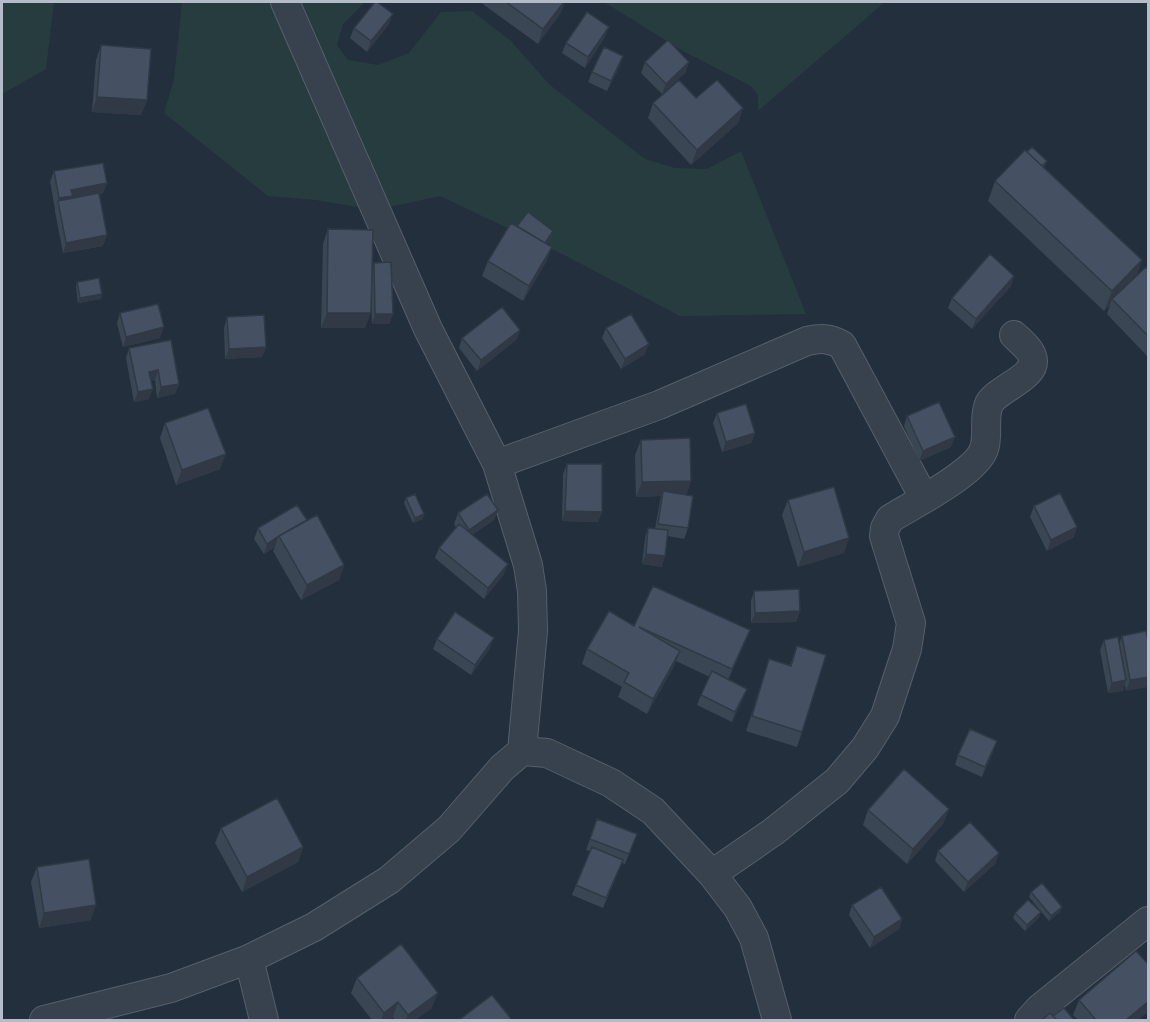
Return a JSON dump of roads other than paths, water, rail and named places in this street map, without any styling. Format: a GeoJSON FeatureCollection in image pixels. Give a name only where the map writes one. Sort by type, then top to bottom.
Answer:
{"type":"FeatureCollection","features":[{"type":"Feature","properties":{"kind":"street"},"geometry":{"type":"LineString","coordinates":[[44,1020],[171,988],[249,959],[314,927],[389,880],[449,829],[502,768],[522,751],[533,631],[531,591],[528,565],[497,464],[428,329],[285,2]]}},
{"type":"Feature","properties":{"kind":"street"},"geometry":{"type":"LineString","coordinates":[[712,874],[773,832],[837,781],[865,748],[885,716],[907,649],[910,623],[884,536],[885,528],[890,519],[966,472],[977,462],[985,449],[986,414],[990,403],[998,393],[1027,375],[1033,364],[1032,355],[1014,335]]}},
{"type":"Feature","properties":{"kind":"street"},"geometry":{"type":"LineString","coordinates":[[497,464],[659,405],[807,341],[823,338],[842,345],[924,498]]}},
{"type":"Feature","properties":{"kind":"street"},"geometry":{"type":"LineString","coordinates":[[522,751],[547,753],[619,789],[653,811],[712,874],[738,908],[754,938],[777,1020]]}},
{"type":"Feature","properties":{"kind":"street"},"geometry":{"type":"LineString","coordinates":[[1029,1020],[1039,1009],[1149,921]]}},
{"type":"Feature","properties":{"kind":"street"},"geometry":{"type":"LineString","coordinates":[[249,959],[264,1020]]}}]}
